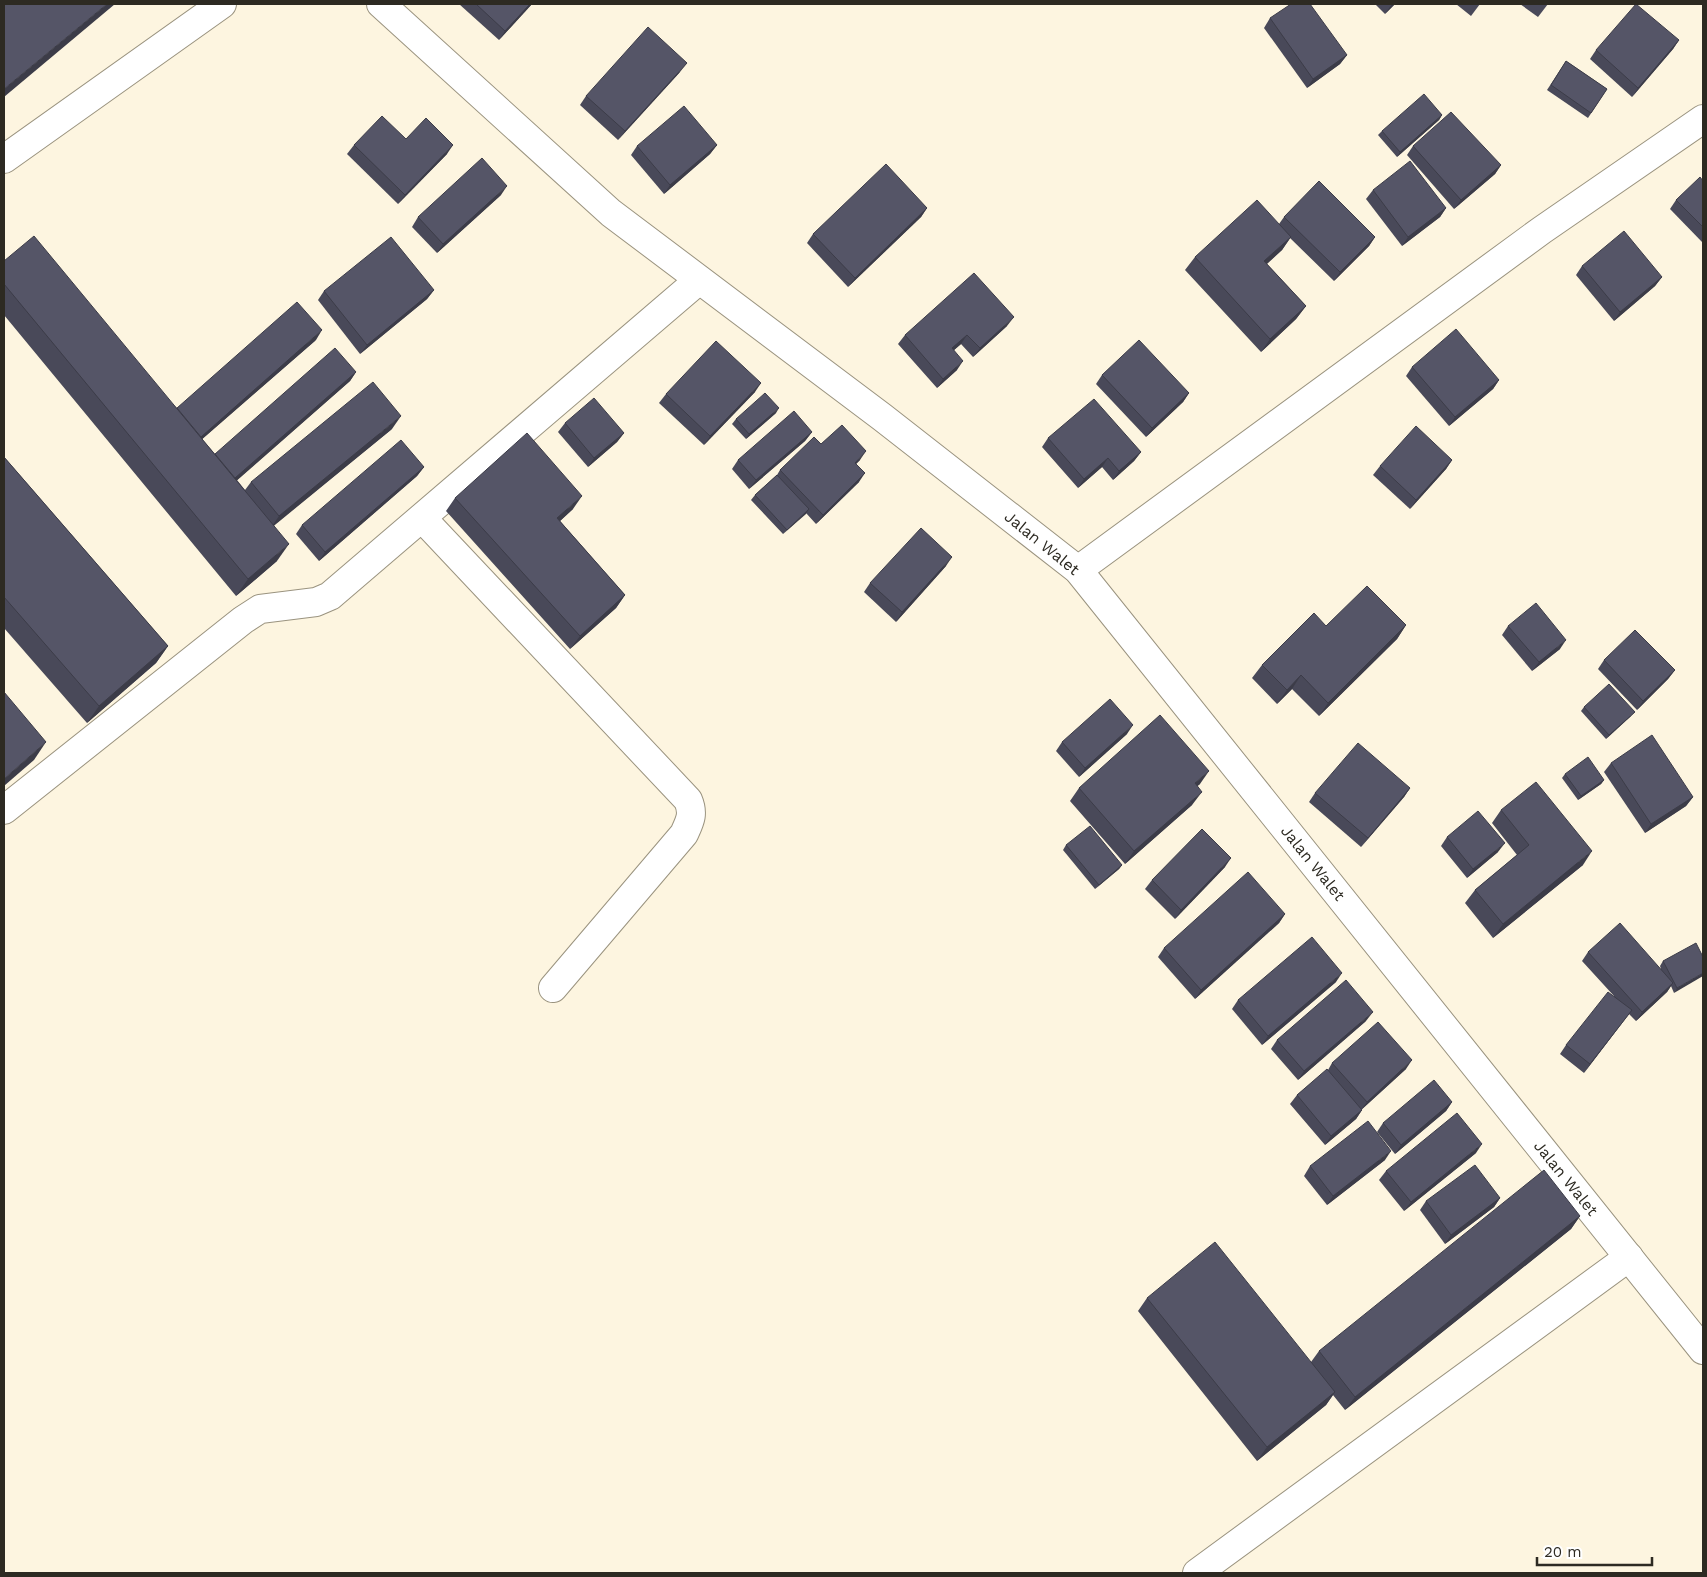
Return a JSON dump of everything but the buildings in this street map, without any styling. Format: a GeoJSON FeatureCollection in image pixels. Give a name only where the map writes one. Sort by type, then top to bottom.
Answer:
{"type":"FeatureCollection","features":[{"type":"Feature","properties":{"kind":"street"},"geometry":{"type":"LineString","coordinates":[[4,159],[222,4]]}},
{"type":"Feature","properties":{"kind":"street","name":"Jalan Walet"},"geometry":{"type":"LineString","coordinates":[[381,4],[611,213],[882,417],[1078,570],[1703,1350]]}},
{"type":"Feature","properties":{"kind":"street"},"geometry":{"type":"LineString","coordinates":[[1078,570],[1542,230],[1703,118]]}},
{"type":"Feature","properties":{"kind":"street"},"geometry":{"type":"LineString","coordinates":[[4,810],[243,620],[260,609],[316,602],[330,596],[699,280]]}},
{"type":"Feature","properties":{"kind":"street"},"geometry":{"type":"LineString","coordinates":[[422,518],[688,800],[692,810],[690,821],[684,834],[553,988]]}},
{"type":"Feature","properties":{"kind":"street"},"geometry":{"type":"LineString","coordinates":[[1197,1573],[1629,1256]]}}]}
